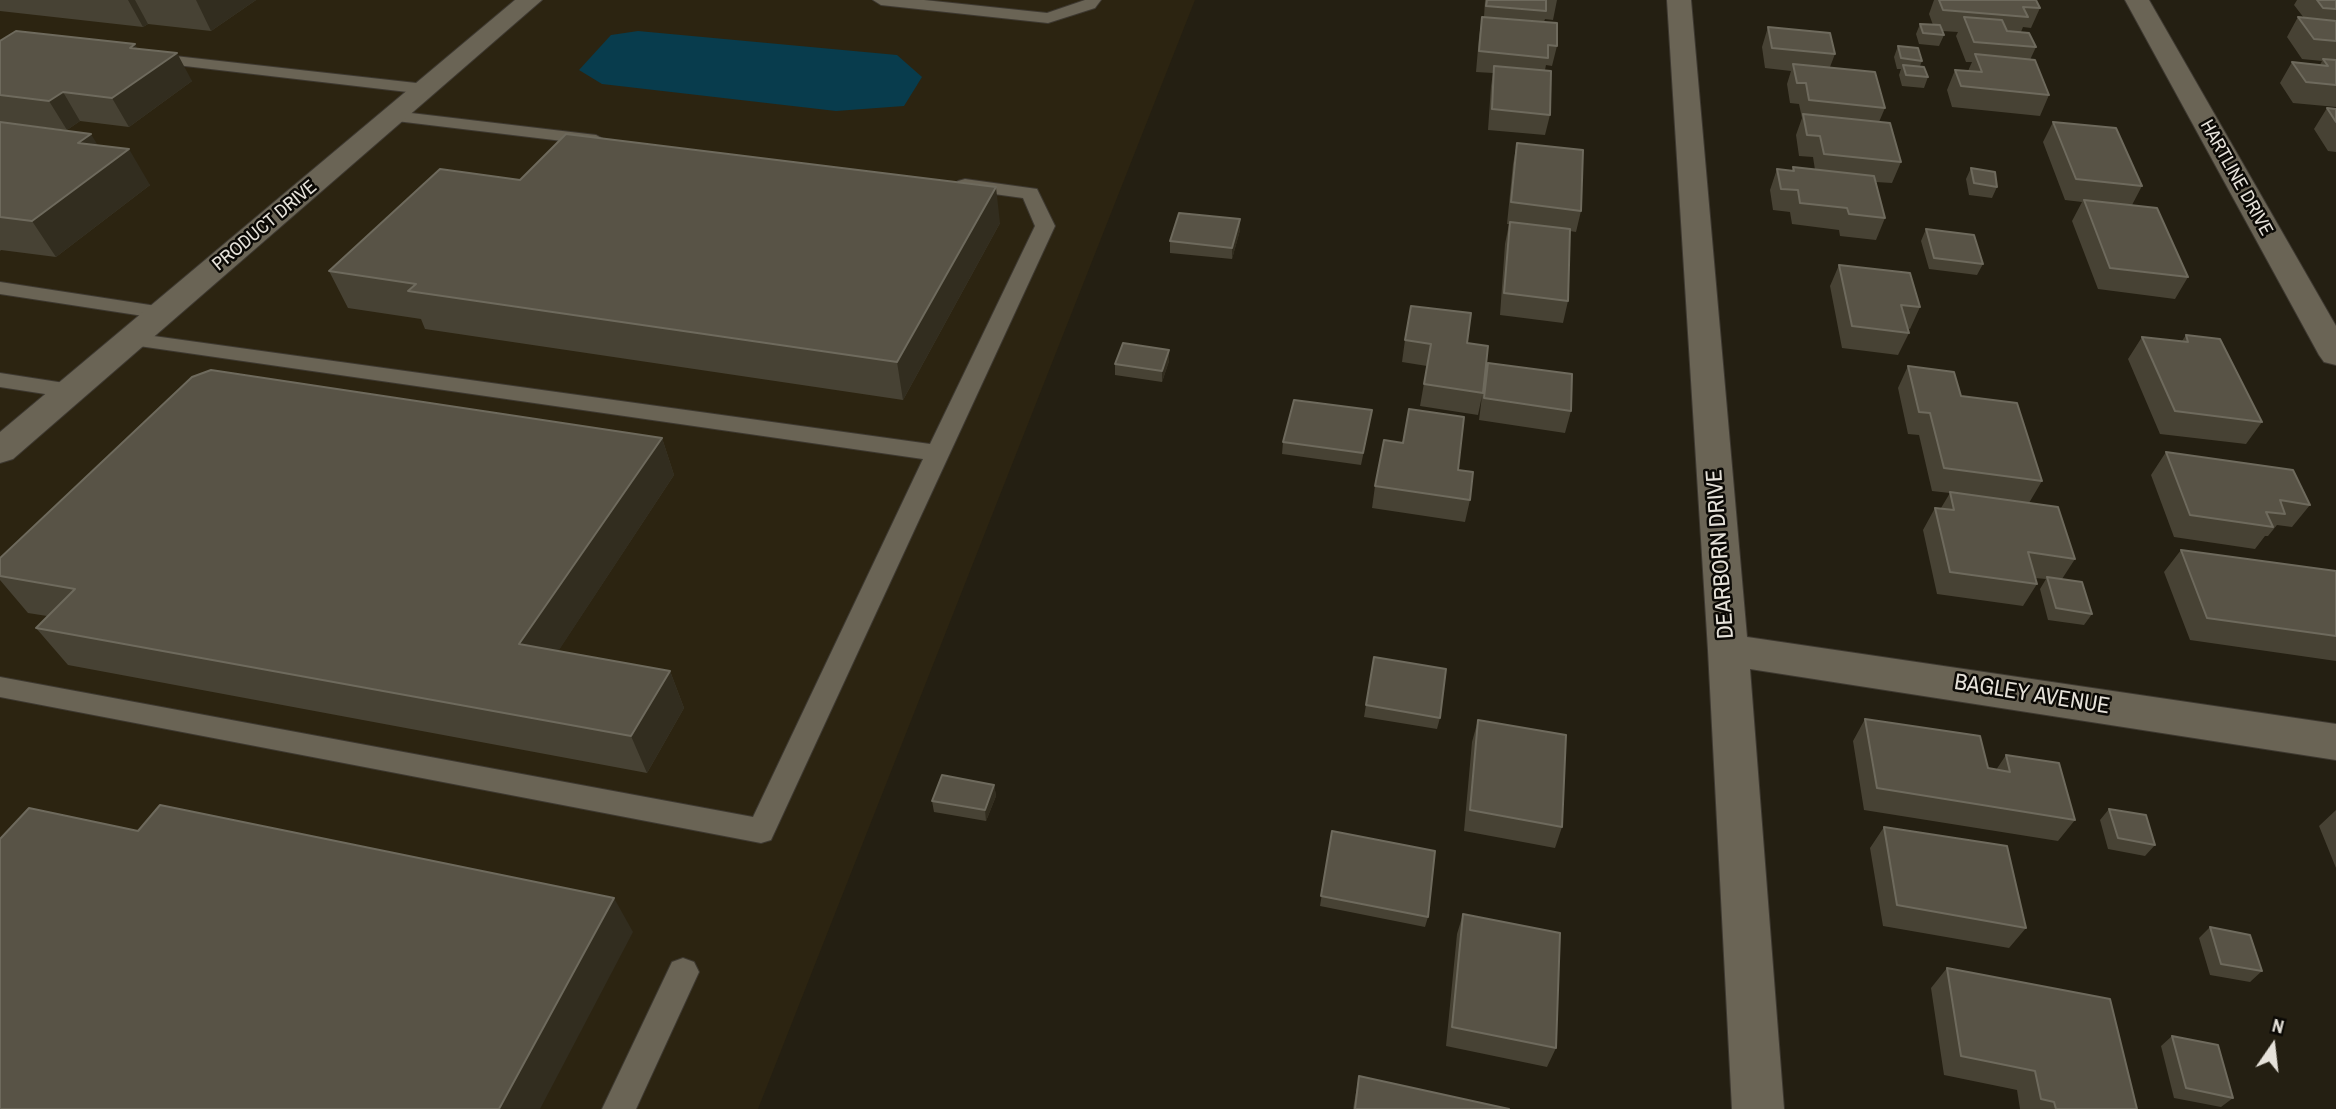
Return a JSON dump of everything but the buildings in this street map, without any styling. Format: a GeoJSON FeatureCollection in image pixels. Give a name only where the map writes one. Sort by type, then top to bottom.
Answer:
{"type":"FeatureCollection","features":[{"type":"Feature","properties":{"kind":"street","name":"PRODUCT DRIVE"},"geometry":{"type":"LineString","coordinates":[[0,451],[530,0]]}},
{"type":"Feature","properties":{"kind":"street","name":"DEARBORN DRIVE"},"geometry":{"type":"LineString","coordinates":[[1679,0],[1728,650],[1758,1109]]}},
{"type":"Feature","properties":{"kind":"street","name":"HARTLINE DRIVE"},"geometry":{"type":"LineString","coordinates":[[2137,0],[2336,355]]}},
{"type":"Feature","properties":{"kind":"street","name":"BAGLEY AVENUE"},"geometry":{"type":"LineString","coordinates":[[1728,650],[2336,742]]}},
{"type":"Feature","properties":{"kind":"lane"},"geometry":{"type":"LineString","coordinates":[[881,0],[1048,18],[1090,5],[1093,0]]}},
{"type":"Feature","properties":{"kind":"lane"},"geometry":{"type":"LineString","coordinates":[[135,57],[425,89]]}},
{"type":"Feature","properties":{"kind":"lane"},"geometry":{"type":"LineString","coordinates":[[394,116],[615,143]]}},
{"type":"Feature","properties":{"kind":"lane"},"geometry":{"type":"LineString","coordinates":[[0,687],[761,831],[1045,226],[1030,193],[947,183]]}},
{"type":"Feature","properties":{"kind":"lane"},"geometry":{"type":"LineString","coordinates":[[0,288],[163,313]]}},
{"type":"Feature","properties":{"kind":"lane"},"geometry":{"type":"LineString","coordinates":[[132,338],[937,453]]}},
{"type":"Feature","properties":{"kind":"lane"},"geometry":{"type":"LineString","coordinates":[[0,380],[71,391]]}},
{"type":"Feature","properties":{"kind":"lane"},"geometry":{"type":"LineString","coordinates":[[619,1109],[683,972]]}},
{"type":"Feature","properties":{"kind":"shaded area"},"geometry":{"type":"Polygon","coordinates":[[[0,0],[1195,0],[758,1109],[0,1109],[0,0]]]}},
{"type":"Feature","properties":{"kind":"water"},"geometry":{"type":"Polygon","coordinates":[[[638,31],[897,55],[922,77],[904,106],[836,111],[602,84],[579,70],[611,35],[638,31]]]}}]}
